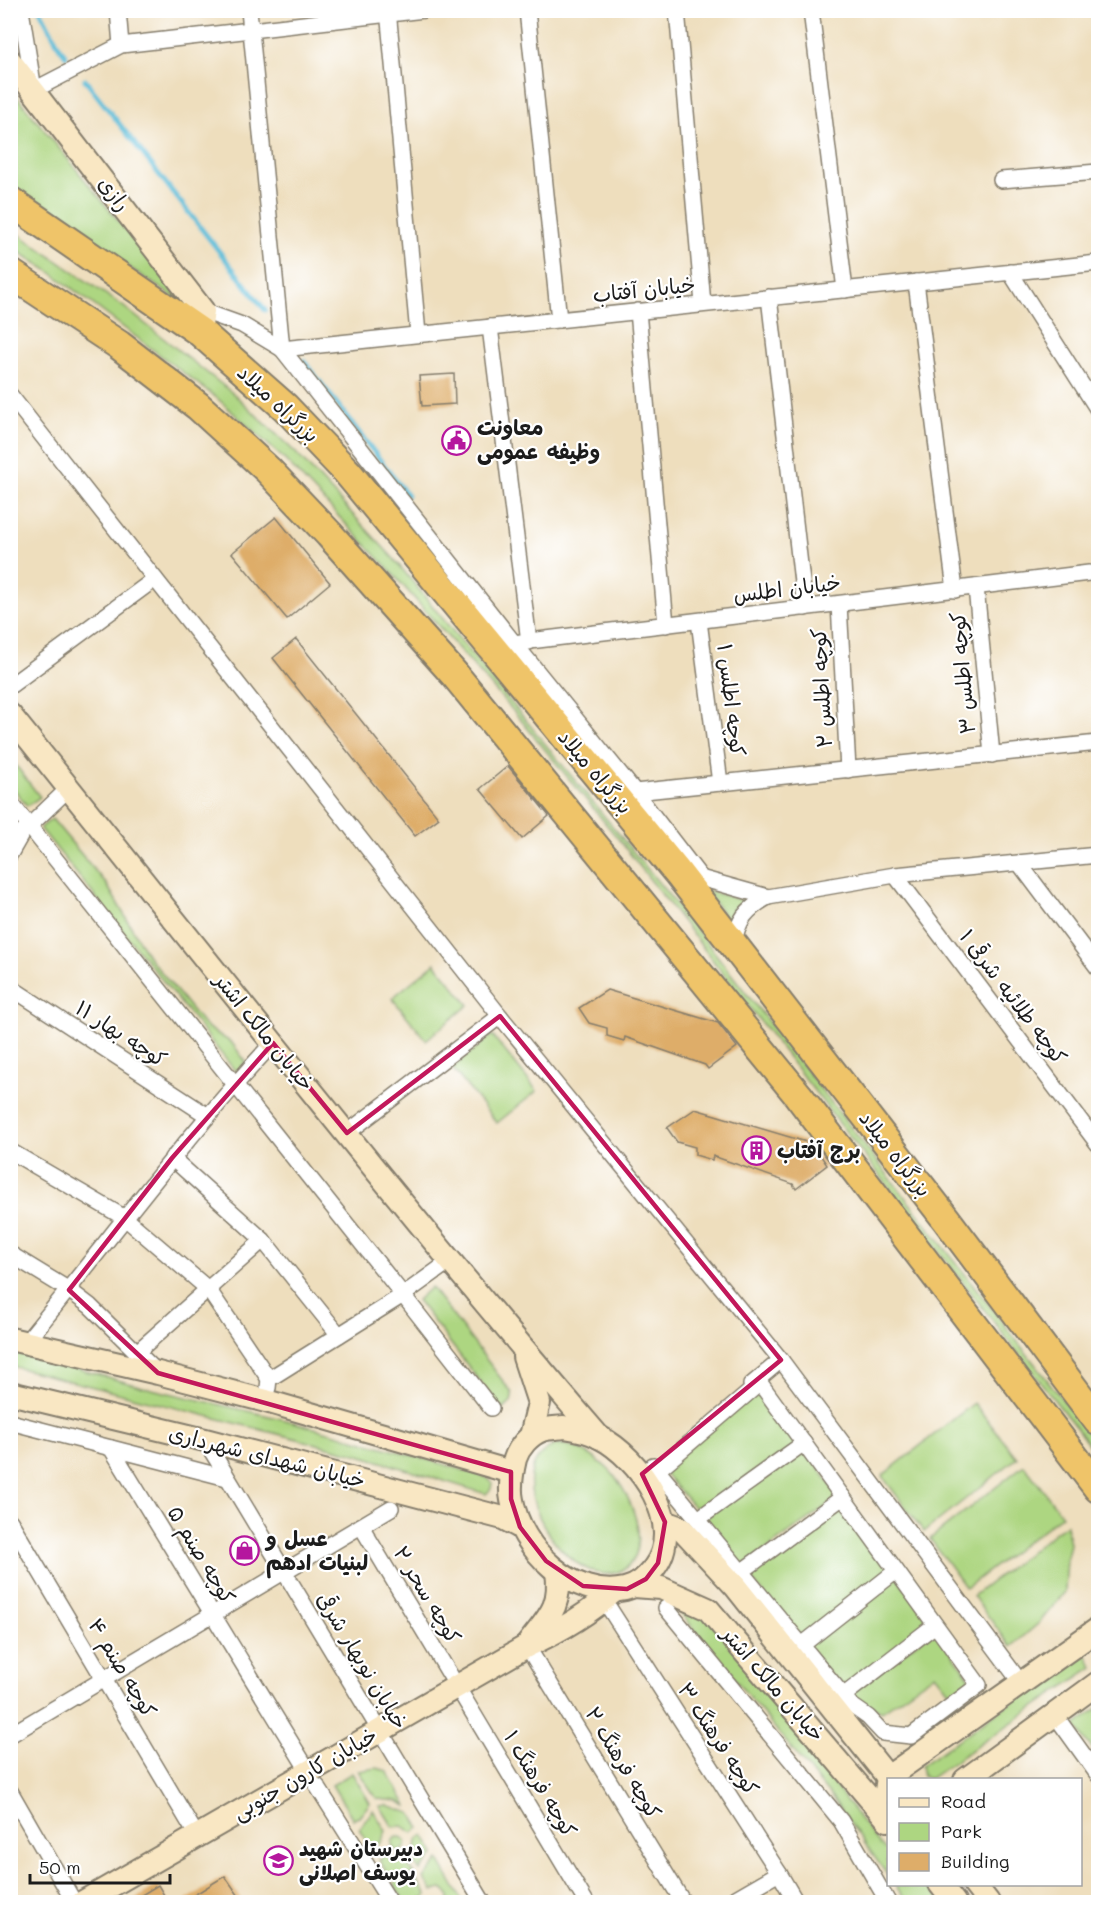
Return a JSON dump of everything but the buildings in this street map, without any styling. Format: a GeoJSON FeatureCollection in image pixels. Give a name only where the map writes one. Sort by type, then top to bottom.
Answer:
{"type":"FeatureCollection","features":[{"type":"Feature","properties":{"kind":"highway","name":"بزرگراه میلاد"},"geometry":{"type":"LineString","coordinates":[[10,201],[202,322],[511,644],[689,875],[733,945],[946,1219],[1098,1421]]}},
{"type":"Feature","properties":{"kind":"highway","name":"بزرگراه میلاد"},"geometry":{"type":"LineString","coordinates":[[10,273],[119,345],[198,406],[283,486],[329,534],[455,675],[798,1095],[1098,1488]]}},
{"type":"Feature","properties":{"kind":"main road","name":"رازی"},"geometry":{"type":"LineString","coordinates":[[10,61],[34,90],[202,322]]}},
{"type":"Feature","properties":{"kind":"main road","name":"خیابان مالک اشتر"},"geometry":{"type":"LineString","coordinates":[[10,715],[450,1261],[599,1437]]}},
{"type":"Feature","properties":{"kind":"main road"},"geometry":{"type":"LineString","coordinates":[[18,1341],[158,1373],[268,1390],[512,1472]]}},
{"type":"Feature","properties":{"kind":"main road","name":"خیابان مالک اشتر"},"geometry":{"type":"LineString","coordinates":[[521,1347],[539,1403],[531,1436]]}},
{"type":"Feature","properties":{"kind":"main road","name":"خیابان شهدای شهرداری"},"geometry":{"type":"LineString","coordinates":[[10,1393],[205,1440],[503,1518],[520,1527]]}},
{"type":"Feature","properties":{"kind":"main road"},"geometry":{"type":"LineString","coordinates":[[564,1427],[580,1429],[599,1437],[651,1470],[652,1490],[665,1522],[664,1541],[658,1563],[646,1579],[617,1592],[583,1586],[557,1571],[535,1549],[520,1527],[511,1499],[512,1472],[517,1454],[531,1436],[541,1431],[564,1427]]}},
{"type":"Feature","properties":{"kind":"main road"},"geometry":{"type":"LineString","coordinates":[[665,1522],[681,1528],[735,1586],[889,1778],[1098,1629]]}},
{"type":"Feature","properties":{"kind":"main road","name":"خیابان کارون جنوبی"},"geometry":{"type":"LineString","coordinates":[[527,1646],[558,1600],[557,1571]]}},
{"type":"Feature","properties":{"kind":"main road","name":"خیابان مالک اشتر"},"geometry":{"type":"LineString","coordinates":[[617,1592],[661,1588],[708,1609],[886,1814]]}},
{"type":"Feature","properties":{"kind":"main road","name":"خیابان کارون جنوبی"},"geometry":{"type":"LineString","coordinates":[[83,1902],[197,1836],[313,1779],[380,1731],[527,1646],[552,1635],[617,1592]]}},
{"type":"Feature","properties":{"kind":"main road"},"geometry":{"type":"LineString","coordinates":[[967,1778],[1098,1683]]}},
{"type":"Feature","properties":{"kind":"main road"},"geometry":{"type":"LineString","coordinates":[[942,1886],[954,1902]]}},
{"type":"Feature","properties":{"kind":"main road"},"geometry":{"type":"LineString","coordinates":[[976,1886],[988,1902]]}},
{"type":"Feature","properties":{"kind":"street"},"geometry":{"type":"LineString","coordinates":[[21,10],[34,90],[121,45],[424,10]]}},
{"type":"Feature","properties":{"kind":"street"},"geometry":{"type":"LineString","coordinates":[[118,10],[121,45]]}},
{"type":"Feature","properties":{"kind":"street"},"geometry":{"type":"LineString","coordinates":[[249,10],[282,349]]}},
{"type":"Feature","properties":{"kind":"street"},"geometry":{"type":"LineString","coordinates":[[527,10],[560,320]]}},
{"type":"Feature","properties":{"kind":"street"},"geometry":{"type":"LineString","coordinates":[[677,10],[703,304]]}},
{"type":"Feature","properties":{"kind":"street"},"geometry":{"type":"LineString","coordinates":[[811,10],[845,290]]}},
{"type":"Feature","properties":{"kind":"street"},"geometry":{"type":"LineString","coordinates":[[389,13],[418,334]]}},
{"type":"Feature","properties":{"kind":"street"},"geometry":{"type":"LineString","coordinates":[[1001,180],[1098,172]]}},
{"type":"Feature","properties":{"kind":"street","name":"خیابان آفتاب"},"geometry":{"type":"LineString","coordinates":[[282,349],[1098,263]]}},
{"type":"Feature","properties":{"kind":"street"},"geometry":{"type":"LineString","coordinates":[[1010,272],[1098,410]]}},
{"type":"Feature","properties":{"kind":"street"},"geometry":{"type":"LineString","coordinates":[[916,282],[955,590]]}},
{"type":"Feature","properties":{"kind":"street"},"geometry":{"type":"LineString","coordinates":[[769,297],[805,608]]}},
{"type":"Feature","properties":{"kind":"street"},"geometry":{"type":"LineString","coordinates":[[638,311],[666,625]]}},
{"type":"Feature","properties":{"kind":"street"},"geometry":{"type":"LineString","coordinates":[[202,322],[242,324],[282,349],[511,644],[635,792],[689,875],[768,897]]}},
{"type":"Feature","properties":{"kind":"street"},"geometry":{"type":"LineString","coordinates":[[490,327],[511,644]]}},
{"type":"Feature","properties":{"kind":"street"},"geometry":{"type":"LineString","coordinates":[[10,395],[500,1016],[781,1360],[1021,1683]]}},
{"type":"Feature","properties":{"kind":"street","name":"خیابان اطلس"},"geometry":{"type":"LineString","coordinates":[[511,644],[1089,573]]}},
{"type":"Feature","properties":{"kind":"street"},"geometry":{"type":"LineString","coordinates":[[10,686],[155,579]]}},
{"type":"Feature","properties":{"kind":"street","name":"کوچه اطلس ۳"},"geometry":{"type":"LineString","coordinates":[[976,587],[992,755]]}},
{"type":"Feature","properties":{"kind":"street","name":"کوچه اطلس ۲"},"geometry":{"type":"LineString","coordinates":[[839,604],[848,770]]}},
{"type":"Feature","properties":{"kind":"street","name":"کوچه اطلس ۱"},"geometry":{"type":"LineString","coordinates":[[699,621],[720,783]]}},
{"type":"Feature","properties":{"kind":"street"},"geometry":{"type":"LineString","coordinates":[[635,792],[1098,744]]}},
{"type":"Feature","properties":{"kind":"street"},"geometry":{"type":"LineString","coordinates":[[10,854],[20,829],[69,788]]}},
{"type":"Feature","properties":{"kind":"street"},"geometry":{"type":"LineString","coordinates":[[10,802],[20,829],[236,1083],[491,1408]]}},
{"type":"Feature","properties":{"kind":"street"},"geometry":{"type":"LineString","coordinates":[[733,945],[736,931],[744,916],[752,906],[768,897],[895,875],[1098,855]]}},
{"type":"Feature","properties":{"kind":"street"},"geometry":{"type":"LineString","coordinates":[[1019,863],[1098,968]]}},
{"type":"Feature","properties":{"kind":"street","name":"کوچه طلائیه شرقی ۱"},"geometry":{"type":"LineString","coordinates":[[895,875],[1098,1144]]}},
{"type":"Feature","properties":{"kind":"street","name":"کوچه بهار ۱۱"},"geometry":{"type":"LineString","coordinates":[[10,987],[208,1116]]}},
{"type":"Feature","properties":{"kind":"street"},"geometry":{"type":"LineString","coordinates":[[346,1133],[500,1016]]}},
{"type":"Feature","properties":{"kind":"street"},"geometry":{"type":"LineString","coordinates":[[18,1341],[69,1290],[172,1158],[273,1043]]}},
{"type":"Feature","properties":{"kind":"street"},"geometry":{"type":"LineString","coordinates":[[10,1151],[125,1218],[208,1289],[268,1390],[339,1335],[450,1261]]}},
{"type":"Feature","properties":{"kind":"street"},"geometry":{"type":"LineString","coordinates":[[172,1158],[263,1240],[339,1335]]}},
{"type":"Feature","properties":{"kind":"street"},"geometry":{"type":"LineString","coordinates":[[137,1352],[263,1240]]}},
{"type":"Feature","properties":{"kind":"street"},"geometry":{"type":"LineString","coordinates":[[10,1254],[90,1305],[158,1373]]}},
{"type":"Feature","properties":{"kind":"street"},"geometry":{"type":"LineString","coordinates":[[651,1470],[781,1360]]}},
{"type":"Feature","properties":{"kind":"street"},"geometry":{"type":"LineString","coordinates":[[760,1383],[979,1685],[911,1736],[883,1733],[868,1716],[851,1705],[843,1696],[698,1519],[651,1470],[760,1383]]}},
{"type":"Feature","properties":{"kind":"street"},"geometry":{"type":"LineString","coordinates":[[10,1422],[227,1478]]}},
{"type":"Feature","properties":{"kind":"street","name":"خیابان نوبهار شرقی"},"geometry":{"type":"LineString","coordinates":[[205,1440],[483,1902]]}},
{"type":"Feature","properties":{"kind":"street"},"geometry":{"type":"LineString","coordinates":[[698,1519],[804,1443]]}},
{"type":"Feature","properties":{"kind":"street","name":"کوچه صنم ۵"},"geometry":{"type":"LineString","coordinates":[[111,1448],[390,1902]]}},
{"type":"Feature","properties":{"kind":"street"},"geometry":{"type":"LineString","coordinates":[[741,1572],[843,1497]]}},
{"type":"Feature","properties":{"kind":"street"},"geometry":{"type":"LineString","coordinates":[[10,1735],[391,1508]]}},
{"type":"Feature","properties":{"kind":"street","name":"کوچه صنم ۴"},"geometry":{"type":"LineString","coordinates":[[10,1521],[197,1836]]}},
{"type":"Feature","properties":{"kind":"street","name":"کوچه سحر ۲"},"geometry":{"type":"LineString","coordinates":[[361,1526],[457,1686]]}},
{"type":"Feature","properties":{"kind":"street"},"geometry":{"type":"LineString","coordinates":[[802,1645],[896,1571]]}},
{"type":"Feature","properties":{"kind":"street","name":"کوچه فرهنگ ۳"},"geometry":{"type":"LineString","coordinates":[[617,1592],[796,1902]]}},
{"type":"Feature","properties":{"kind":"street"},"geometry":{"type":"LineString","coordinates":[[666,1608],[841,1821],[888,1902]]}},
{"type":"Feature","properties":{"kind":"street"},"geometry":{"type":"LineString","coordinates":[[843,1696],[935,1625]]}},
{"type":"Feature","properties":{"kind":"street","name":"کوچه فرهنگ ۲"},"geometry":{"type":"LineString","coordinates":[[527,1646],[683,1902]]}},
{"type":"Feature","properties":{"kind":"street","name":"کوچه فرهنگ ۱"},"geometry":{"type":"LineString","coordinates":[[457,1686],[586,1902]]}},
{"type":"Feature","properties":{"kind":"street"},"geometry":{"type":"LineString","coordinates":[[1055,1714],[1098,1774]]}},
{"type":"Feature","properties":{"kind":"street"},"geometry":{"type":"LineString","coordinates":[[10,1791],[74,1902]]}},
{"type":"Feature","properties":{"kind":"street"},"geometry":{"type":"LineString","coordinates":[[729,1902],[779,1873]]}},
{"type":"Feature","properties":{"kind":"highlighted area"},"geometry":{"type":"Polygon","coordinates":[[[500,1016],[781,1360],[642,1474],[665,1522],[658,1563],[646,1579],[627,1589],[583,1586],[546,1561],[520,1527],[511,1499],[511,1472],[158,1373],[69,1290],[172,1158],[273,1043],[347,1133],[500,1016]]]}},
{"type":"Feature","properties":{"kind":"green space"},"geometry":{"type":"Polygon","coordinates":[[[10,88],[160,272],[181,302],[11,188],[10,88]]]}},
{"type":"Feature","properties":{"kind":"green space"},"geometry":{"type":"Polygon","coordinates":[[[10,228],[124,307],[235,395],[296,453],[394,559],[690,921],[1059,1395],[1098,1447],[1098,1456],[624,846],[515,713],[385,565],[283,458],[218,399],[49,271],[11,247],[10,228]]]}},
{"type":"Feature","properties":{"kind":"green space"},"geometry":{"type":"Polygon","coordinates":[[[11,759],[40,797],[27,806],[11,785],[11,759]]]}},
{"type":"Feature","properties":{"kind":"green space"},"geometry":{"type":"Polygon","coordinates":[[[52,819],[107,885],[148,956],[205,1026],[232,1043],[246,1062],[236,1072],[40,828],[52,819]]]}},
{"type":"Feature","properties":{"kind":"green space"},"geometry":{"type":"Polygon","coordinates":[[[705,890],[745,901],[733,909],[728,921],[705,890]]]}},
{"type":"Feature","properties":{"kind":"green space"},"geometry":{"type":"Polygon","coordinates":[[[435,963],[469,1005],[426,1040],[392,998],[435,963]]]}},
{"type":"Feature","properties":{"kind":"green space"},"geometry":{"type":"Polygon","coordinates":[[[492,1035],[537,1091],[497,1123],[452,1068],[492,1035]]]}},
{"type":"Feature","properties":{"kind":"green space"},"geometry":{"type":"Polygon","coordinates":[[[431,1287],[512,1393],[510,1403],[502,1410],[417,1300],[431,1287]]]}},
{"type":"Feature","properties":{"kind":"green space"},"geometry":{"type":"Polygon","coordinates":[[[10,1350],[143,1387],[282,1419],[443,1464],[486,1477],[492,1482],[491,1489],[486,1494],[356,1454],[11,1366],[10,1350]]]}},
{"type":"Feature","properties":{"kind":"green space"},"geometry":{"type":"Polygon","coordinates":[[[759,1387],[800,1442],[700,1514],[662,1470],[759,1387]]]}},
{"type":"Feature","properties":{"kind":"green space"},"geometry":{"type":"Polygon","coordinates":[[[974,1403],[1017,1458],[924,1532],[882,1476],[974,1403]]]}},
{"type":"Feature","properties":{"kind":"green space"},"geometry":{"type":"Polygon","coordinates":[[[560,1444],[586,1453],[608,1469],[616,1478],[631,1505],[636,1520],[638,1549],[632,1561],[622,1570],[604,1574],[586,1568],[568,1556],[552,1538],[540,1517],[532,1496],[531,1475],[538,1458],[550,1447],[560,1444]]]}},
{"type":"Feature","properties":{"kind":"green space"},"geometry":{"type":"Polygon","coordinates":[[[803,1445],[839,1497],[742,1567],[703,1519],[803,1445]]]}},
{"type":"Feature","properties":{"kind":"green space"},"geometry":{"type":"Polygon","coordinates":[[[1024,1465],[1062,1515],[966,1588],[930,1539],[1024,1465]]]}},
{"type":"Feature","properties":{"kind":"green space"},"geometry":{"type":"Polygon","coordinates":[[[842,1501],[893,1570],[802,1642],[745,1571],[842,1501]]]}},
{"type":"Feature","properties":{"kind":"green space"},"geometry":{"type":"Polygon","coordinates":[[[1066,1524],[1070,1544],[1065,1592],[1039,1623],[1011,1647],[973,1596],[1066,1524]]]}},
{"type":"Feature","properties":{"kind":"green space"},"geometry":{"type":"Polygon","coordinates":[[[895,1574],[932,1625],[844,1692],[806,1646],[895,1574]]]}},
{"type":"Feature","properties":{"kind":"green space"},"geometry":{"type":"Polygon","coordinates":[[[676,1607],[708,1617],[796,1715],[814,1758],[880,1845],[887,1850],[887,1875],[836,1803],[676,1607]]]}},
{"type":"Feature","properties":{"kind":"green space"},"geometry":{"type":"Polygon","coordinates":[[[935,1629],[974,1684],[955,1699],[935,1674],[882,1711],[847,1695],[935,1629]]]}},
{"type":"Feature","properties":{"kind":"green space"},"geometry":{"type":"Polygon","coordinates":[[[1084,1651],[1093,1667],[930,1778],[923,1776],[921,1766],[1084,1651]]]}},
{"type":"Feature","properties":{"kind":"green space"},"geometry":{"type":"Polygon","coordinates":[[[1098,1708],[1098,1757],[1075,1726],[1098,1708]]]}},
{"type":"Feature","properties":{"kind":"green space"},"geometry":{"type":"Polygon","coordinates":[[[377,1768],[387,1771],[407,1806],[398,1801],[377,1799],[358,1771],[377,1768]]]}},
{"type":"Feature","properties":{"kind":"green space"},"geometry":{"type":"Polygon","coordinates":[[[352,1773],[370,1803],[359,1817],[353,1819],[332,1785],[352,1773]]]}},
{"type":"Feature","properties":{"kind":"green space"},"geometry":{"type":"Polygon","coordinates":[[[387,1805],[411,1813],[420,1828],[413,1833],[403,1826],[393,1827],[380,1806],[387,1805]]]}},
{"type":"Feature","properties":{"kind":"green space"},"geometry":{"type":"Polygon","coordinates":[[[373,1810],[386,1831],[381,1842],[372,1849],[359,1829],[373,1810]]]}},
{"type":"Feature","properties":{"kind":"green space"},"geometry":{"type":"Polygon","coordinates":[[[424,1835],[435,1854],[420,1871],[411,1858],[416,1851],[417,1840],[424,1835]]]}},
{"type":"Feature","properties":{"kind":"green space"},"geometry":{"type":"Polygon","coordinates":[[[396,1837],[402,1837],[406,1844],[402,1851],[396,1851],[392,1847],[392,1841],[396,1837]]]}},
{"type":"Feature","properties":{"kind":"green space"},"geometry":{"type":"Polygon","coordinates":[[[385,1855],[395,1862],[405,1862],[414,1874],[390,1878],[379,1860],[385,1855]]]}},
{"type":"Feature","properties":{"kind":"green space"},"geometry":{"type":"Polygon","coordinates":[[[439,1860],[463,1902],[448,1902],[447,1893],[442,1889],[433,1891],[424,1878],[439,1860]]]}},
{"type":"Feature","properties":{"kind":"green space"},"geometry":{"type":"Polygon","coordinates":[[[398,1881],[417,1881],[427,1895],[418,1902],[405,1902],[394,1884],[398,1881]]]}},
{"type":"Feature","properties":{"kind":"green space"},"geometry":{"type":"Polygon","coordinates":[[[896,1886],[928,1886],[942,1902],[907,1902],[896,1886]]]}},
{"type":"Feature","properties":{"kind":"waterway"},"geometry":{"type":"LineString","coordinates":[[40,10],[66,56]]}},
{"type":"Feature","properties":{"kind":"waterway"},"geometry":{"type":"LineString","coordinates":[[85,80],[265,310]]}},
{"type":"Feature","properties":{"kind":"waterway"},"geometry":{"type":"LineString","coordinates":[[304,361],[407,495]]}},
{"type":"Feature","properties":{"kind":"place","name":"معاونت وظیفه عمومی"},"geometry":{"type":"Point","coordinates":[456,440]}},
{"type":"Feature","properties":{"kind":"place","name":"برج آفتاب"},"geometry":{"type":"Point","coordinates":[756,1151]}},
{"type":"Feature","properties":{"kind":"place","name":"عسل و لبنیات ادهم"},"geometry":{"type":"Point","coordinates":[245,1551]}},
{"type":"Feature","properties":{"kind":"place","name":"دبیرستان شهید یوسف اصلانی"},"geometry":{"type":"Point","coordinates":[278,1861]}}]}
